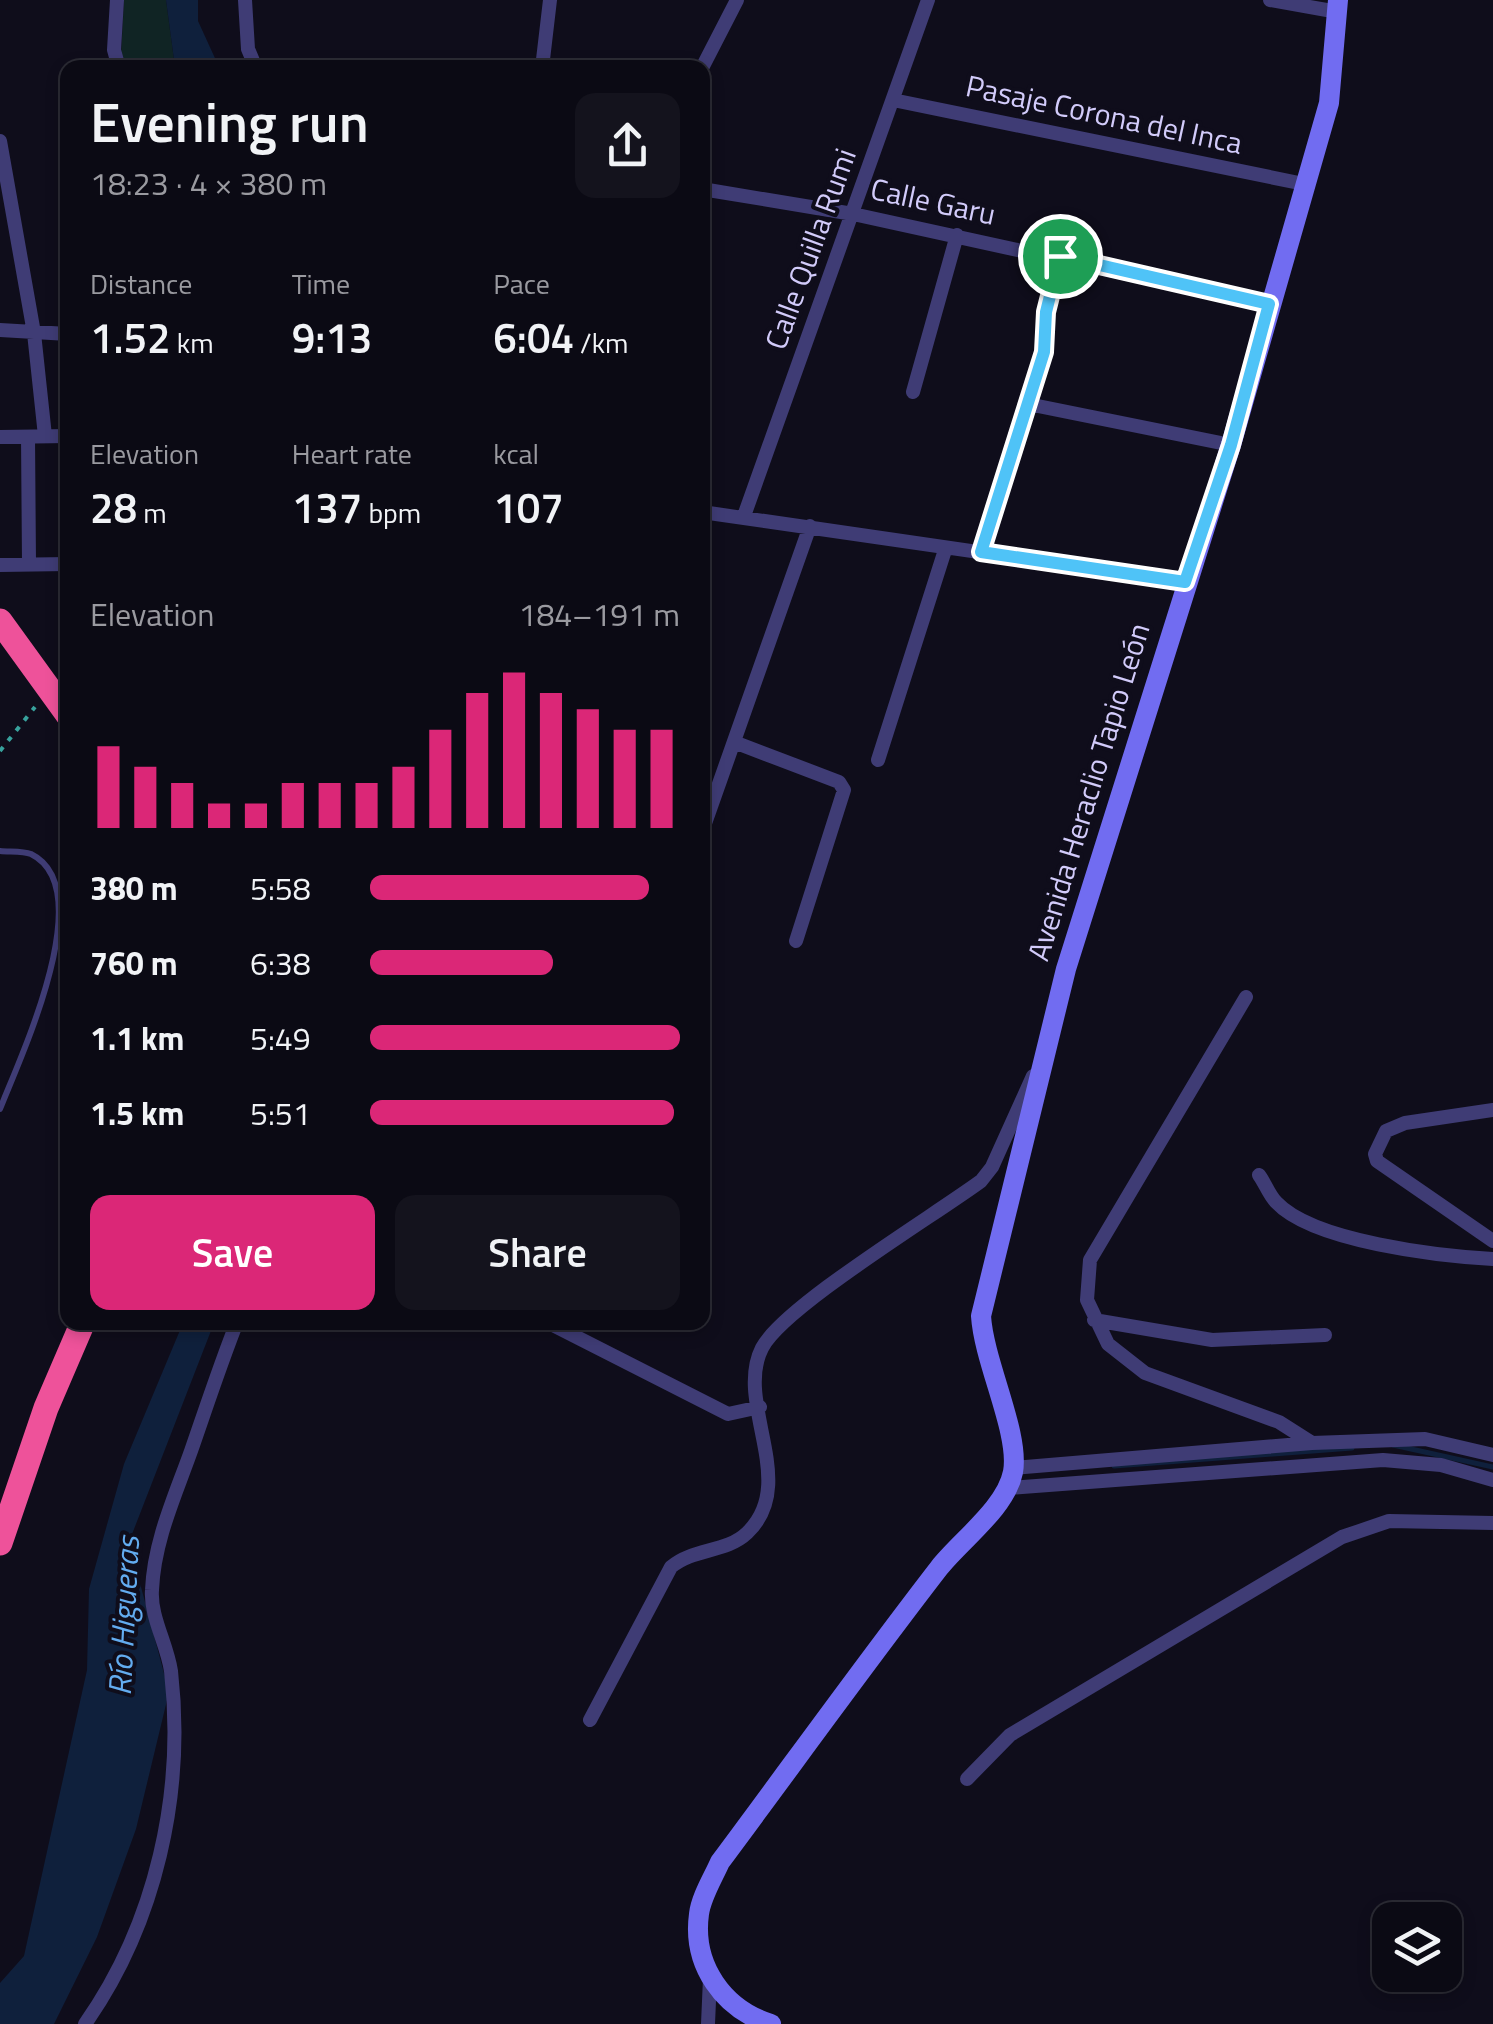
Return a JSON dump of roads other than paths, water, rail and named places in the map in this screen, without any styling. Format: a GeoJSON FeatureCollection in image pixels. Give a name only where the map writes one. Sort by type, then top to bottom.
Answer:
{"type":"FeatureCollection","features":[{"type":"Feature","properties":{"kind":"highway"},"geometry":{"type":"LineString","coordinates":[[0,621],[60,706]]}},
{"type":"Feature","properties":{"kind":"highway"},"geometry":{"type":"LineString","coordinates":[[0,1544],[46,1408],[80,1330]]}},
{"type":"Feature","properties":{"kind":"street"},"geometry":{"type":"LineString","coordinates":[[110,60],[118,0]]}},
{"type":"Feature","properties":{"kind":"street"},"geometry":{"type":"LineString","coordinates":[[245,0],[248,49],[253,60]]}},
{"type":"Feature","properties":{"kind":"street"},"geometry":{"type":"LineString","coordinates":[[543,60],[550,0]]}},
{"type":"Feature","properties":{"kind":"street"},"geometry":{"type":"LineString","coordinates":[[706,60],[737,0]]}},
{"type":"Feature","properties":{"kind":"street","name":"Calle Quilla Rumi"},"geometry":{"type":"LineString","coordinates":[[744,516],[928,0]]}},
{"type":"Feature","properties":{"kind":"street"},"geometry":{"type":"LineString","coordinates":[[1270,0],[1338,6]]}},
{"type":"Feature","properties":{"kind":"street","name":"Avenida Heraclio Tapio León"},"geometry":{"type":"LineString","coordinates":[[1011,1478],[1012,1445],[983,1345],[981,1316],[1042,1058],[1185,582],[1231,445],[1330,103],[1338,6]]}},
{"type":"Feature","properties":{"kind":"street"},"geometry":{"type":"LineString","coordinates":[[114,50],[117,60]]}},
{"type":"Feature","properties":{"kind":"street","name":"Pasaje Corona del Inca"},"geometry":{"type":"LineString","coordinates":[[893,100],[1304,184]]}},
{"type":"Feature","properties":{"kind":"street"},"geometry":{"type":"LineString","coordinates":[[0,141],[34,333],[45,436]]}},
{"type":"Feature","properties":{"kind":"street","name":"Calle Garu"},"geometry":{"type":"LineString","coordinates":[[710,190],[957,235],[1269,304]]}},
{"type":"Feature","properties":{"kind":"street"},"geometry":{"type":"LineString","coordinates":[[913,392],[957,235]]}},
{"type":"Feature","properties":{"kind":"street"},"geometry":{"type":"LineString","coordinates":[[981,552],[1044,352],[1046,312],[1060,256]]}},
{"type":"Feature","properties":{"kind":"street"},"geometry":{"type":"LineString","coordinates":[[0,330],[60,334]]}},
{"type":"Feature","properties":{"kind":"street"},"geometry":{"type":"LineString","coordinates":[[1028,404],[1231,445]]}},
{"type":"Feature","properties":{"kind":"street"},"geometry":{"type":"LineString","coordinates":[[0,437],[60,436]]}},
{"type":"Feature","properties":{"kind":"street"},"geometry":{"type":"LineString","coordinates":[[28,437],[29,564]]}},
{"type":"Feature","properties":{"kind":"street"},"geometry":{"type":"LineString","coordinates":[[710,513],[1185,582]]}},
{"type":"Feature","properties":{"kind":"street"},"geometry":{"type":"LineString","coordinates":[[710,810],[810,526]]}},
{"type":"Feature","properties":{"kind":"street"},"geometry":{"type":"LineString","coordinates":[[878,760],[945,550]]}},
{"type":"Feature","properties":{"kind":"street"},"geometry":{"type":"LineString","coordinates":[[0,564],[60,564]]}},
{"type":"Feature","properties":{"kind":"street"},"geometry":{"type":"LineString","coordinates":[[734,742],[839,782],[844,790],[796,941]]}},
{"type":"Feature","properties":{"kind":"street"},"geometry":{"type":"LineString","coordinates":[[1246,998],[1090,1260],[1087,1300],[1108,1344],[1144,1373],[1279,1422],[1312,1443]]}},
{"type":"Feature","properties":{"kind":"street"},"geometry":{"type":"LineString","coordinates":[[590,1720],[671,1567],[680,1560],[741,1538],[758,1519],[768,1453],[755,1369],[776,1325],[981,1181],[992,1167],[1042,1058]]}},
{"type":"Feature","properties":{"kind":"street"},"geometry":{"type":"LineString","coordinates":[[1493,1110],[1396,1127],[1386,1131],[1375,1154],[1378,1162],[1493,1241]]}},
{"type":"Feature","properties":{"kind":"street"},"geometry":{"type":"LineString","coordinates":[[1260,1175],[1276,1202],[1302,1219],[1398,1251],[1493,1259]]}},
{"type":"Feature","properties":{"kind":"street"},"geometry":{"type":"LineString","coordinates":[[1094,1320],[1212,1340],[1325,1335]]}},
{"type":"Feature","properties":{"kind":"street"},"geometry":{"type":"LineString","coordinates":[[85,2024],[110,1989],[144,1909],[172,1812],[176,1736],[170,1667],[151,1594],[159,1540],[234,1330]]}},
{"type":"Feature","properties":{"kind":"street"},"geometry":{"type":"LineString","coordinates":[[563,1330],[728,1414],[760,1406]]}},
{"type":"Feature","properties":{"kind":"street"},"geometry":{"type":"LineString","coordinates":[[770,2024],[726,2001],[710,1977],[698,1945],[699,1911],[720,1862],[1011,1478],[1312,1443],[1425,1439],[1493,1455]]}},
{"type":"Feature","properties":{"kind":"street"},"geometry":{"type":"LineString","coordinates":[[1011,1478],[1383,1460],[1441,1465],[1493,1480]]}},
{"type":"Feature","properties":{"kind":"street"},"geometry":{"type":"LineString","coordinates":[[967,1779],[1010,1735],[1050,1709],[1342,1537],[1389,1521],[1493,1524]]}},
{"type":"Feature","properties":{"kind":"street"},"geometry":{"type":"LineString","coordinates":[[708,2024],[710,1977]]}},
{"type":"Feature","properties":{"kind":"lane"},"geometry":{"type":"LineString","coordinates":[[0,851],[31,854],[50,874],[58,903],[59,936],[38,1010],[0,1109]]}},
{"type":"Feature","properties":{"kind":"water"},"geometry":{"type":"Polygon","coordinates":[[[166,0],[198,0],[198,21],[216,60],[174,60],[166,0]]]}},
{"type":"Feature","properties":{"kind":"water","name":"Río Higueras"},"geometry":{"type":"Polygon","coordinates":[[[180,1330],[211,1330],[129,1542],[169,1692],[136,1829],[97,1937],[54,2024],[0,2024],[0,1983],[24,1956],[87,1670],[89,1589],[124,1464],[180,1330]]]}},
{"type":"Feature","properties":{"kind":"waterway"},"geometry":{"type":"LineString","coordinates":[[1393,1445],[1493,1467]]}},
{"type":"Feature","properties":{"kind":"waterway"},"geometry":{"type":"LineString","coordinates":[[1114,1466],[1352,1448]]}}]}
